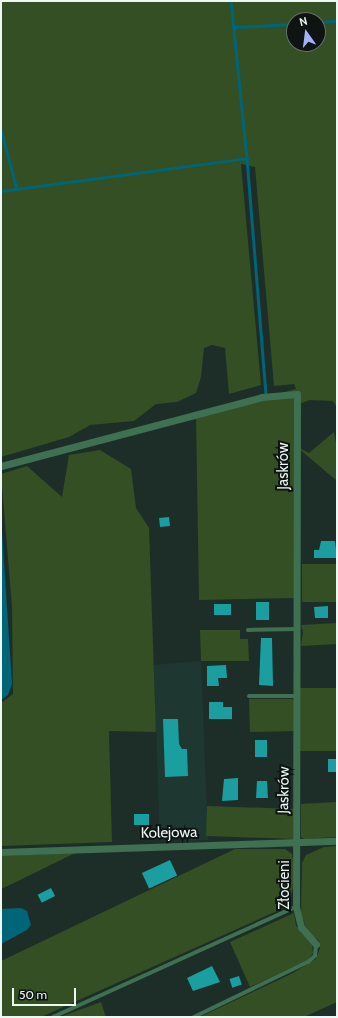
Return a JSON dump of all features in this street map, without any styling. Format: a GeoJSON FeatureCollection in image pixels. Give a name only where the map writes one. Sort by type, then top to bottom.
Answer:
{"type":"FeatureCollection","features":[{"type":"Feature","properties":{"kind":"street","name":"Jaskrów"},"geometry":{"type":"LineString","coordinates":[[1,466],[262,397],[297,394],[297,844]]}},
{"type":"Feature","properties":{"kind":"street","name":"Kolejowa"},"geometry":{"type":"LineString","coordinates":[[1,852],[297,844],[337,841]]}},
{"type":"Feature","properties":{"kind":"street","name":"Złocieni"},"geometry":{"type":"LineString","coordinates":[[297,844],[296,907],[301,927],[316,944]]}},
{"type":"Feature","properties":{"kind":"lane"},"geometry":{"type":"LineString","coordinates":[[248,630],[298,629]]}},
{"type":"Feature","properties":{"kind":"lane"},"geometry":{"type":"LineString","coordinates":[[249,696],[298,696]]}},
{"type":"Feature","properties":{"kind":"lane"},"geometry":{"type":"LineString","coordinates":[[52,1017],[296,907]]}},
{"type":"Feature","properties":{"kind":"lane"},"geometry":{"type":"LineString","coordinates":[[194,1017],[308,962],[315,956],[316,944]]}},
{"type":"Feature","properties":{"kind":"shaded area"},"geometry":{"type":"Polygon","coordinates":[[[201,661],[208,840],[183,841],[179,838],[160,841],[154,665],[201,661]]]}},
{"type":"Feature","properties":{"kind":"green space"},"geometry":{"type":"Polygon","coordinates":[[[1,1],[337,1],[337,408],[333,401],[310,400],[296,405],[297,447],[309,453],[334,432],[337,449],[337,481],[298,448],[296,598],[199,600],[196,415],[296,389],[294,384],[274,386],[255,167],[241,164],[261,385],[229,394],[225,348],[212,345],[204,348],[201,377],[196,393],[177,402],[156,404],[134,421],[90,425],[69,437],[1,457],[1,1]]]}},
{"type":"Feature","properties":{"kind":"green space"},"geometry":{"type":"Polygon","coordinates":[[[100,450],[131,469],[136,508],[149,528],[156,732],[109,731],[112,842],[1,846],[1,703],[13,694],[12,607],[1,474],[27,466],[62,497],[69,455],[100,450]]]}},
{"type":"Feature","properties":{"kind":"green space"},"geometry":{"type":"Polygon","coordinates":[[[302,564],[337,564],[337,602],[302,602],[302,564]]]}},
{"type":"Feature","properties":{"kind":"green space"},"geometry":{"type":"Polygon","coordinates":[[[337,623],[337,644],[301,646],[303,632],[301,625],[337,623]]]}},
{"type":"Feature","properties":{"kind":"green space"},"geometry":{"type":"Polygon","coordinates":[[[200,630],[240,630],[240,639],[248,639],[249,661],[201,661],[200,630]]]}},
{"type":"Feature","properties":{"kind":"green space"},"geometry":{"type":"Polygon","coordinates":[[[300,688],[337,688],[337,751],[300,751],[300,688]]]}},
{"type":"Feature","properties":{"kind":"green space"},"geometry":{"type":"Polygon","coordinates":[[[249,699],[292,699],[295,701],[295,731],[250,732],[249,699]]]}},
{"type":"Feature","properties":{"kind":"green space"},"geometry":{"type":"Polygon","coordinates":[[[337,802],[337,837],[304,839],[301,837],[301,804],[337,802]]]}},
{"type":"Feature","properties":{"kind":"green space"},"geometry":{"type":"Polygon","coordinates":[[[207,806],[294,809],[293,839],[206,836],[207,806]]]}},
{"type":"Feature","properties":{"kind":"green space"},"geometry":{"type":"Polygon","coordinates":[[[337,846],[337,1002],[304,1017],[200,1017],[293,973],[316,959],[320,948],[319,941],[307,931],[301,913],[302,863],[306,855],[324,847],[337,846]]]}},
{"type":"Feature","properties":{"kind":"green space"},"geometry":{"type":"Polygon","coordinates":[[[235,849],[285,849],[292,854],[295,877],[289,904],[286,907],[41,1017],[1,1017],[1,961],[235,849]]]}},
{"type":"Feature","properties":{"kind":"green space"},"geometry":{"type":"Polygon","coordinates":[[[75,853],[16,882],[1,889],[1,856],[75,853]]]}},
{"type":"Feature","properties":{"kind":"green space"},"geometry":{"type":"Polygon","coordinates":[[[294,913],[296,926],[312,942],[313,953],[308,960],[250,987],[230,942],[294,913]]]}},
{"type":"Feature","properties":{"kind":"green space"},"geometry":{"type":"Polygon","coordinates":[[[101,1002],[106,1017],[60,1017],[79,1010],[101,1002]]]}},
{"type":"Feature","properties":{"kind":"water"},"geometry":{"type":"Polygon","coordinates":[[[1,517],[12,684],[8,695],[1,700],[1,517]]]}},
{"type":"Feature","properties":{"kind":"water"},"geometry":{"type":"Polygon","coordinates":[[[21,908],[27,911],[31,925],[27,930],[1,944],[1,909],[21,908]]]}},
{"type":"Feature","properties":{"kind":"building"},"geometry":{"type":"Polygon","coordinates":[[[169,517],[170,526],[160,527],[159,518],[169,517]]]}},
{"type":"Feature","properties":{"kind":"building"},"geometry":{"type":"Polygon","coordinates":[[[321,541],[335,541],[337,558],[314,558],[314,550],[319,550],[321,541]]]}},
{"type":"Feature","properties":{"kind":"building"},"geometry":{"type":"Polygon","coordinates":[[[256,602],[269,602],[269,620],[256,620],[256,602]]]}},
{"type":"Feature","properties":{"kind":"building"},"geometry":{"type":"Polygon","coordinates":[[[214,604],[231,604],[231,615],[214,615],[214,604]]]}},
{"type":"Feature","properties":{"kind":"building"},"geometry":{"type":"Polygon","coordinates":[[[328,606],[328,618],[315,618],[314,607],[328,606]]]}},
{"type":"Feature","properties":{"kind":"building"},"geometry":{"type":"Polygon","coordinates":[[[261,638],[272,638],[273,686],[259,685],[261,638]]]}},
{"type":"Feature","properties":{"kind":"building"},"geometry":{"type":"Polygon","coordinates":[[[226,665],[227,678],[218,678],[219,686],[207,686],[207,666],[226,665]]]}},
{"type":"Feature","properties":{"kind":"building"},"geometry":{"type":"Polygon","coordinates":[[[209,702],[223,702],[223,707],[232,707],[232,719],[209,719],[209,702]]]}},
{"type":"Feature","properties":{"kind":"building"},"geometry":{"type":"Polygon","coordinates":[[[163,719],[178,719],[179,744],[182,749],[187,749],[188,776],[165,777],[163,719]]]}},
{"type":"Feature","properties":{"kind":"building"},"geometry":{"type":"Polygon","coordinates":[[[255,740],[267,740],[267,757],[255,757],[255,740]]]}},
{"type":"Feature","properties":{"kind":"building"},"geometry":{"type":"Polygon","coordinates":[[[328,759],[337,759],[337,772],[328,772],[328,759]]]}},
{"type":"Feature","properties":{"kind":"building"},"geometry":{"type":"Polygon","coordinates":[[[238,778],[238,800],[222,801],[224,779],[238,778]]]}},
{"type":"Feature","properties":{"kind":"building"},"geometry":{"type":"Polygon","coordinates":[[[257,781],[267,781],[268,798],[256,798],[257,781]]]}},
{"type":"Feature","properties":{"kind":"building"},"geometry":{"type":"Polygon","coordinates":[[[134,814],[149,814],[149,825],[134,825],[134,814]]]}},
{"type":"Feature","properties":{"kind":"building"},"geometry":{"type":"Polygon","coordinates":[[[170,860],[177,875],[149,889],[142,873],[170,860]]]}},
{"type":"Feature","properties":{"kind":"building"},"geometry":{"type":"Polygon","coordinates":[[[51,888],[55,896],[42,903],[38,895],[51,888]]]}},
{"type":"Feature","properties":{"kind":"building"},"geometry":{"type":"Polygon","coordinates":[[[212,966],[220,982],[193,991],[187,978],[212,966]]]}},
{"type":"Feature","properties":{"kind":"building"},"geometry":{"type":"Polygon","coordinates":[[[239,976],[242,985],[232,988],[229,979],[239,976]]]}},
{"type":"Feature","properties":{"kind":"waterway"},"geometry":{"type":"LineString","coordinates":[[231,1],[247,158],[266,393]]}},
{"type":"Feature","properties":{"kind":"waterway"},"geometry":{"type":"LineString","coordinates":[[326,22],[337,21]]}},
{"type":"Feature","properties":{"kind":"waterway"},"geometry":{"type":"LineString","coordinates":[[234,27],[286,24]]}},
{"type":"Feature","properties":{"kind":"waterway"},"geometry":{"type":"LineString","coordinates":[[1,129],[17,189]]}},
{"type":"Feature","properties":{"kind":"waterway"},"geometry":{"type":"LineString","coordinates":[[1,191],[247,158]]}}]}
